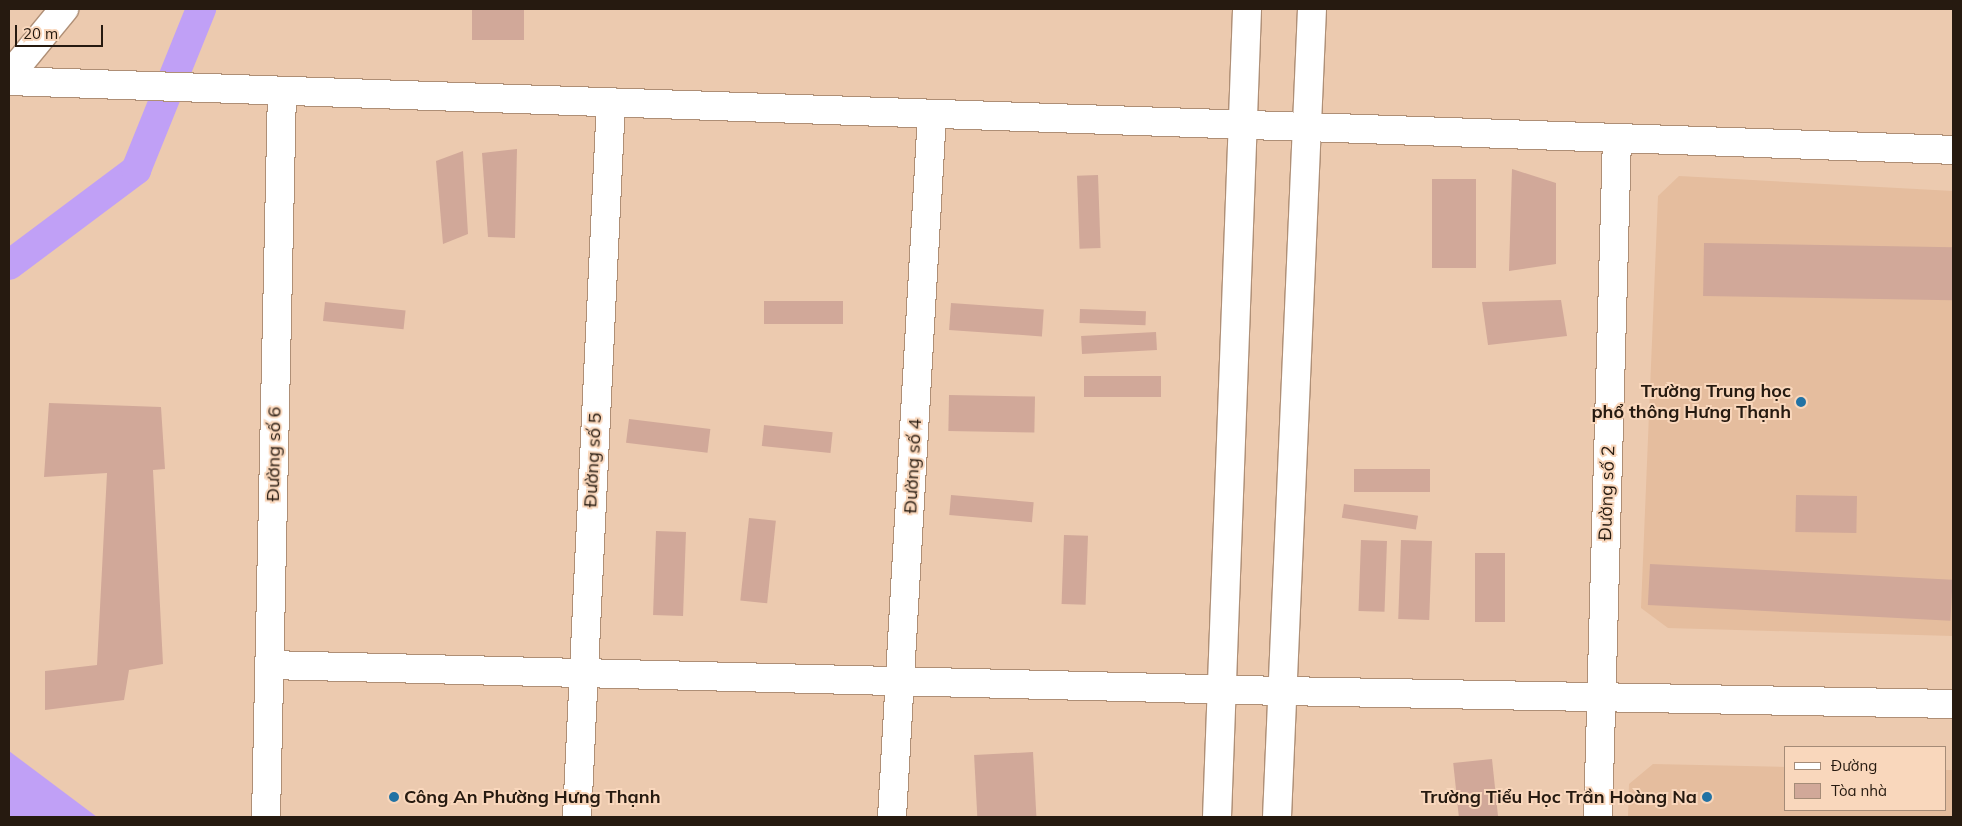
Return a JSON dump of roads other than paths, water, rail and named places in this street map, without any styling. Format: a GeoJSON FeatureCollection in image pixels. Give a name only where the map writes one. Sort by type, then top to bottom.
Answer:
{"type":"FeatureCollection","features":[{"type":"Feature","properties":{"kind":"street"},"geometry":{"type":"LineString","coordinates":[[9,76],[64,9]]}},
{"type":"Feature","properties":{"kind":"street"},"geometry":{"type":"LineString","coordinates":[[1217,817],[1247,9]]}},
{"type":"Feature","properties":{"kind":"street"},"geometry":{"type":"LineString","coordinates":[[1277,817],[1312,9]]}},
{"type":"Feature","properties":{"kind":"street"},"geometry":{"type":"LineString","coordinates":[[9,81],[1953,150]]}},
{"type":"Feature","properties":{"kind":"street","name":"Đường số 6"},"geometry":{"type":"LineString","coordinates":[[266,817],[282,91]]}},
{"type":"Feature","properties":{"kind":"street","name":"Đường số 5"},"geometry":{"type":"LineString","coordinates":[[577,817],[582,672],[611,102]]}},
{"type":"Feature","properties":{"kind":"street","name":"Đường số 4"},"geometry":{"type":"LineString","coordinates":[[892,817],[902,680],[932,114]]}},
{"type":"Feature","properties":{"kind":"street","name":"Đường số 2"},"geometry":{"type":"LineString","coordinates":[[1598,817],[1618,138]]}},
{"type":"Feature","properties":{"kind":"street"},"geometry":{"type":"LineString","coordinates":[[270,665],[1282,691],[1953,704]]}},
{"type":"Feature","properties":{"kind":"waterway"},"geometry":{"type":"LineString","coordinates":[[9,265],[136,170],[201,9]]}},
{"type":"Feature","properties":{"kind":"place","name":"Trường Trung học phổ thông Hưng Thạnh"},"geometry":{"type":"Point","coordinates":[1801,402]}},
{"type":"Feature","properties":{"kind":"place","name":"Công An Phường Hưng Thạnh"},"geometry":{"type":"Point","coordinates":[394,797]}},
{"type":"Feature","properties":{"kind":"place","name":"Trường Tiểu Học Trần Hoàng Na"},"geometry":{"type":"Point","coordinates":[1707,797]}}]}
